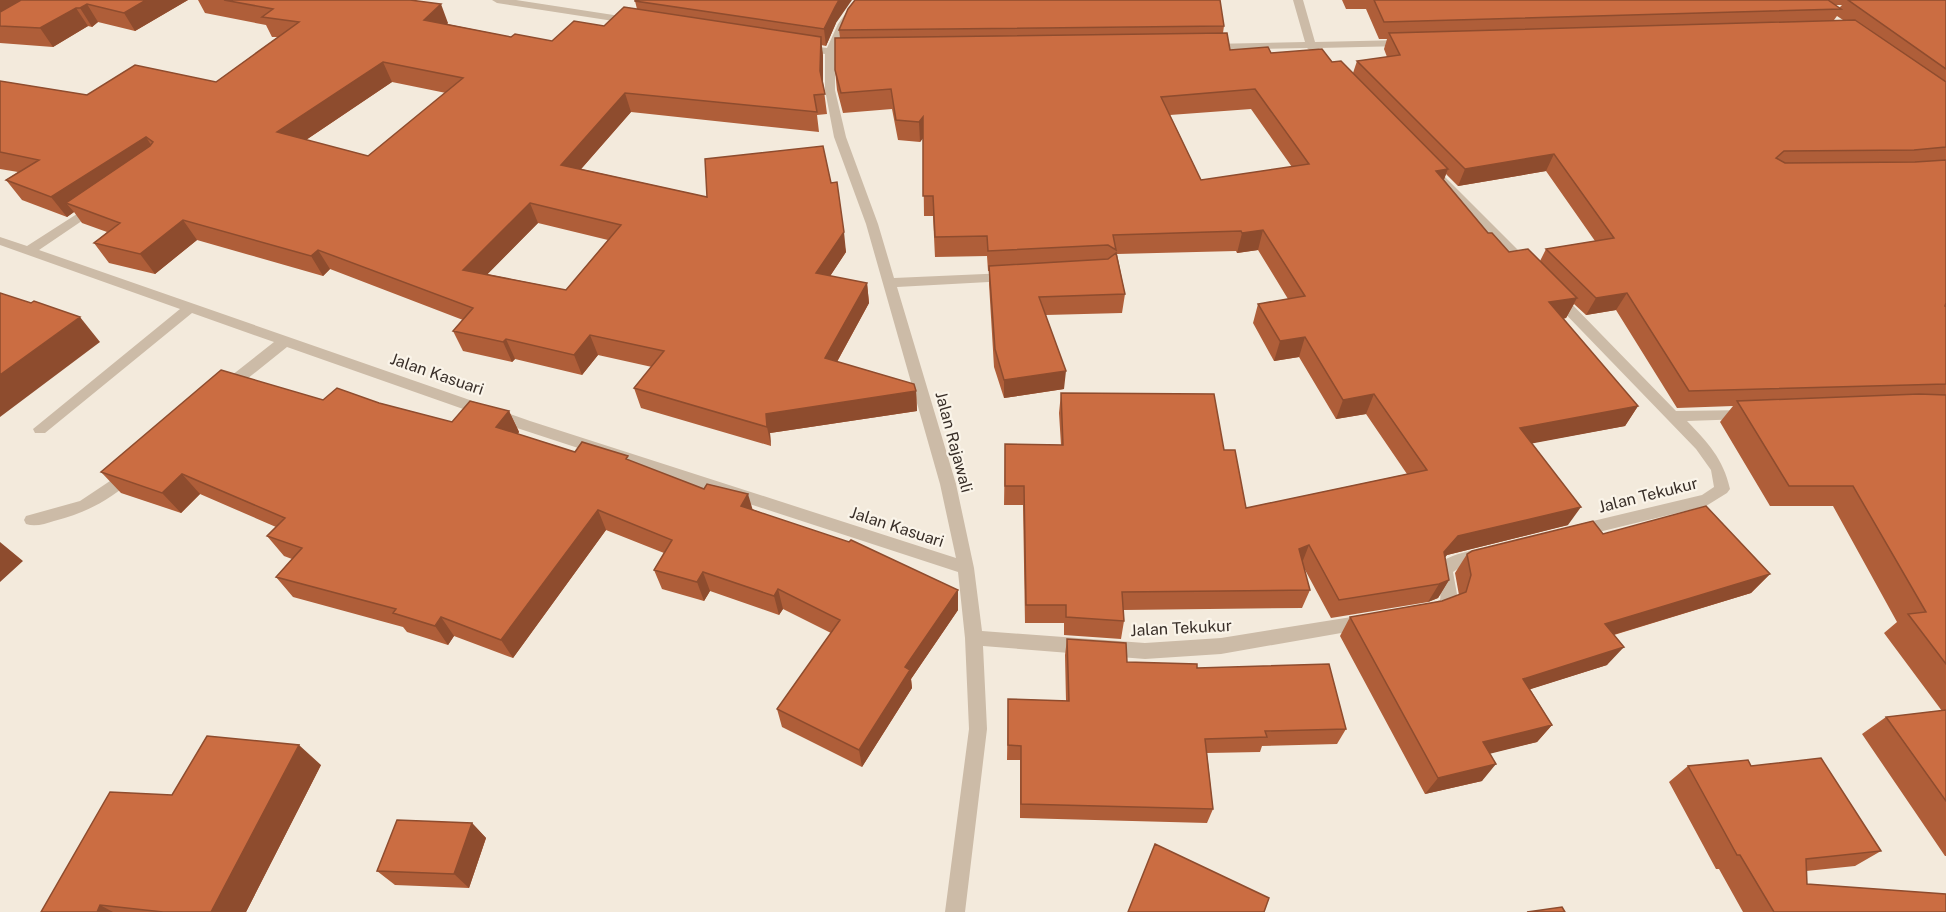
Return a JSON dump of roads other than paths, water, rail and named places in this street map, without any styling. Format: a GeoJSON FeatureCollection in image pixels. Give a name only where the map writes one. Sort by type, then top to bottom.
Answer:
{"type":"FeatureCollection","features":[{"type":"Feature","properties":{"kind":"street"},"geometry":{"type":"LineString","coordinates":[[497,0],[646,24]]}},
{"type":"Feature","properties":{"kind":"street","name":"Jalan Rajawali"},"geometry":{"type":"LineString","coordinates":[[860,0],[843,24],[830,52],[830,90],[840,137],[872,224],[948,484],[966,568],[974,638],[978,729],[955,912]]}},
{"type":"Feature","properties":{"kind":"street"},"geometry":{"type":"LineString","coordinates":[[1298,0],[1311,46],[1336,71]]}},
{"type":"Feature","properties":{"kind":"street"},"geometry":{"type":"LineString","coordinates":[[1194,47],[1419,43]]}},
{"type":"Feature","properties":{"kind":"street"},"geometry":{"type":"LineString","coordinates":[[795,47],[830,52],[865,52]]}},
{"type":"Feature","properties":{"kind":"street"},"geometry":{"type":"LineString","coordinates":[[1426,164],[1533,273]]}},
{"type":"Feature","properties":{"kind":"street"},"geometry":{"type":"LineString","coordinates":[[29,251],[103,200]]}},
{"type":"Feature","properties":{"kind":"street","name":"Jalan Kasuari"},"geometry":{"type":"LineString","coordinates":[[0,241],[525,425],[966,568]]}},
{"type":"Feature","properties":{"kind":"street"},"geometry":{"type":"LineString","coordinates":[[889,283],[1017,276]]}},
{"type":"Feature","properties":{"kind":"street","name":"Jalan Tekukur"},"geometry":{"type":"LineString","coordinates":[[1550,290],[1701,445],[1718,469],[1722,489],[1706,500],[1569,534]]}},
{"type":"Feature","properties":{"kind":"street"},"geometry":{"type":"LineString","coordinates":[[40,429],[191,307]]}},
{"type":"Feature","properties":{"kind":"street"},"geometry":{"type":"LineString","coordinates":[[217,396],[286,340]]}},
{"type":"Feature","properties":{"kind":"street"},"geometry":{"type":"LineString","coordinates":[[1673,416],[1756,413]]}},
{"type":"Feature","properties":{"kind":"street"},"geometry":{"type":"LineString","coordinates":[[32,520],[73,512],[88,505],[104,496],[139,465]]}},
{"type":"Feature","properties":{"kind":"street"},"geometry":{"type":"LineString","coordinates":[[1419,612],[1447,604],[1449,594],[1444,570],[1454,562],[1500,551]]}},
{"type":"Feature","properties":{"kind":"street","name":"Jalan Tekukur"},"geometry":{"type":"LineString","coordinates":[[974,638],[1145,651],[1221,646],[1384,618]]}}]}
